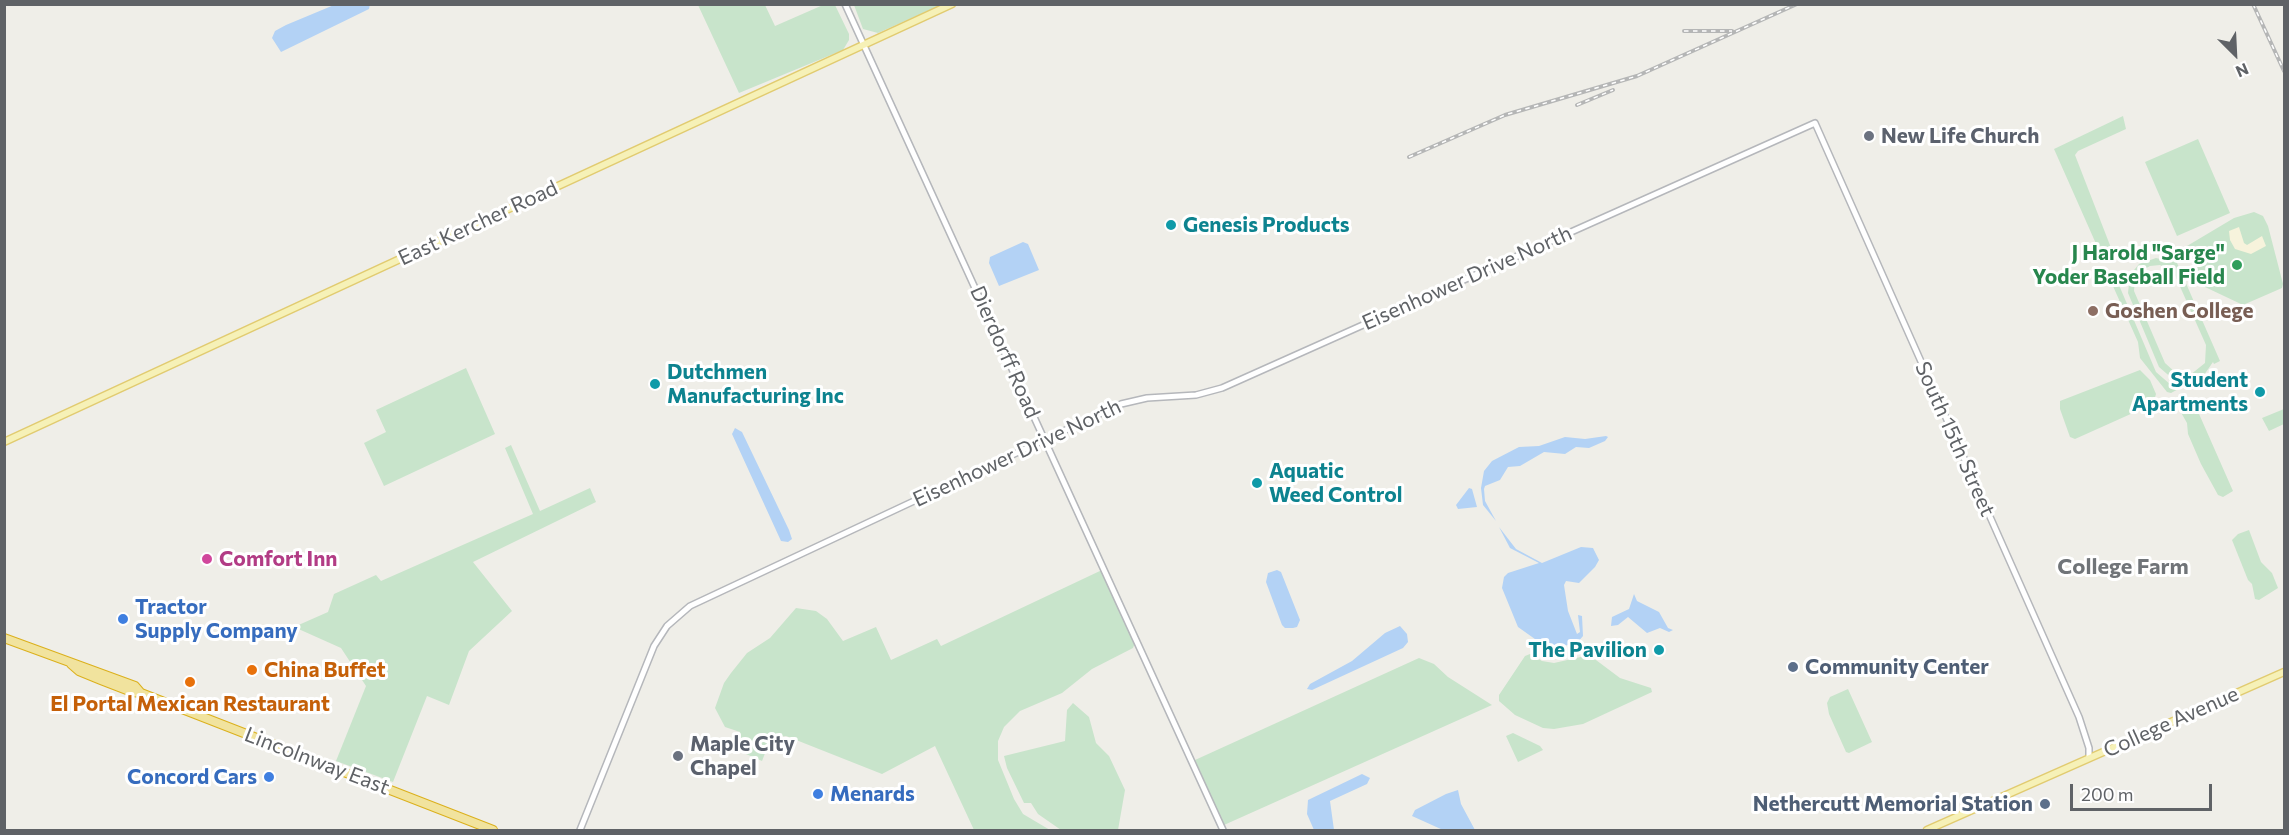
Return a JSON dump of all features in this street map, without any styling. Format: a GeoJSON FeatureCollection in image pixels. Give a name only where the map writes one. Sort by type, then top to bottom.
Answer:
{"type":"FeatureCollection","features":[{"type":"Feature","properties":{"kind":"highway","name":"Lincolnway East"},"geometry":{"type":"LineString","coordinates":[[4,638],[135,686],[141,693],[493,831]]}},
{"type":"Feature","properties":{"kind":"main road","name":"East Kercher Road"},"geometry":{"type":"LineString","coordinates":[[4,442],[952,4]]}},
{"type":"Feature","properties":{"kind":"main road","name":"College Avenue"},"geometry":{"type":"LineString","coordinates":[[1927,831],[2284,672]]}},
{"type":"Feature","properties":{"kind":"street","name":"Dierdorff Road"},"geometry":{"type":"LineString","coordinates":[[845,4],[1223,831]]}},
{"type":"Feature","properties":{"kind":"street","name":"Eisenhower Drive North"},"geometry":{"type":"LineString","coordinates":[[580,831],[659,636],[676,617],[712,594],[1130,401],[1196,395],[1222,388],[1815,123]]}},
{"type":"Feature","properties":{"kind":"street","name":"South 15th Street"},"geometry":{"type":"LineString","coordinates":[[1815,123],[2079,717],[2090,748],[2089,757]]}},
{"type":"Feature","properties":{"kind":"green space"},"geometry":{"type":"Polygon","coordinates":[[[854,4],[941,5],[878,33],[863,29],[854,4]]]}},
{"type":"Feature","properties":{"kind":"green space"},"geometry":{"type":"Polygon","coordinates":[[[698,5],[765,5],[775,26],[823,5],[835,5],[849,34],[849,40],[843,50],[739,93],[698,5]]]}},
{"type":"Feature","properties":{"kind":"green space"},"geometry":{"type":"Polygon","coordinates":[[[2123,116],[2126,129],[2078,151],[2075,155],[2113,253],[2097,246],[2054,149],[2123,116]]]}},
{"type":"Feature","properties":{"kind":"green space"},"geometry":{"type":"Polygon","coordinates":[[[2198,139],[2230,213],[2177,236],[2145,162],[2198,139]]]}},
{"type":"Feature","properties":{"kind":"green space","name":"J Harold \"Sarge\" Yoder Baseball Field"},"geometry":{"type":"Polygon","coordinates":[[[2254,212],[2263,216],[2268,226],[2283,284],[2282,288],[2243,305],[2205,287],[2187,246],[2234,218],[2254,212]]]}},
{"type":"Feature","properties":{"kind":"green space"},"geometry":{"type":"Polygon","coordinates":[[[2174,256],[2220,361],[2214,364],[2213,362],[2204,375],[2188,382],[2174,380],[2159,367],[2128,293],[2130,275],[2139,264],[2156,258],[2169,261],[2168,259],[2174,256]],[[2160,265],[2150,266],[2141,271],[2135,280],[2134,291],[2165,363],[2176,373],[2190,375],[2205,363],[2206,345],[2174,273],[2160,265]]]}},
{"type":"Feature","properties":{"kind":"green space"},"geometry":{"type":"Polygon","coordinates":[[[2113,271],[2156,372],[2171,385],[2184,386],[2171,393],[2167,392],[2140,358],[2138,342],[2108,275],[2113,271]]]}},
{"type":"Feature","properties":{"kind":"green space"},"geometry":{"type":"Polygon","coordinates":[[[466,368],[495,434],[384,486],[364,443],[386,432],[376,410],[466,368]]]}},
{"type":"Feature","properties":{"kind":"green space"},"geometry":{"type":"Polygon","coordinates":[[[2140,370],[2150,380],[2156,394],[2153,404],[2075,439],[2070,437],[2060,409],[2060,401],[2140,370]]]}},
{"type":"Feature","properties":{"kind":"green space"},"geometry":{"type":"Polygon","coordinates":[[[2192,398],[2233,491],[2223,497],[2218,495],[2201,464],[2188,434],[2187,423],[2179,409],[2182,403],[2192,398]]]}},
{"type":"Feature","properties":{"kind":"green space"},"geometry":{"type":"Polygon","coordinates":[[[2284,409],[2284,424],[2269,431],[2262,418],[2284,409]]]}},
{"type":"Feature","properties":{"kind":"green space"},"geometry":{"type":"Polygon","coordinates":[[[511,445],[540,511],[590,488],[596,502],[473,562],[512,611],[469,651],[449,705],[427,696],[393,782],[336,761],[366,686],[341,648],[294,627],[328,612],[334,594],[376,575],[381,581],[533,514],[505,448],[511,445]]]}},
{"type":"Feature","properties":{"kind":"green space"},"geometry":{"type":"Polygon","coordinates":[[[2249,530],[2261,562],[2272,573],[2278,588],[2259,600],[2255,599],[2252,584],[2248,580],[2232,540],[2238,534],[2249,530]]]}},
{"type":"Feature","properties":{"kind":"green space"},"geometry":{"type":"Polygon","coordinates":[[[1102,570],[1135,643],[1133,648],[1092,669],[1062,693],[1020,711],[1004,727],[998,741],[998,760],[1014,799],[1023,814],[1050,830],[974,830],[935,746],[882,774],[786,736],[771,738],[762,761],[739,751],[740,732],[725,727],[715,708],[724,683],[747,653],[770,638],[796,608],[816,611],[827,619],[843,641],[876,627],[891,660],[937,639],[941,646],[1102,570]]]}},
{"type":"Feature","properties":{"kind":"green space"},"geometry":{"type":"Polygon","coordinates":[[[1530,654],[1542,661],[1554,663],[1585,656],[1592,657],[1620,678],[1651,688],[1652,692],[1583,724],[1554,729],[1543,728],[1515,715],[1499,701],[1499,695],[1525,656],[1530,654]]]}},
{"type":"Feature","properties":{"kind":"green space"},"geometry":{"type":"Polygon","coordinates":[[[1419,658],[1434,664],[1448,677],[1492,705],[1224,825],[1195,760],[1419,658]]]}},
{"type":"Feature","properties":{"kind":"green space"},"geometry":{"type":"Polygon","coordinates":[[[1848,689],[1872,742],[1849,753],[1846,752],[1829,714],[1827,703],[1830,697],[1848,689]]]}},
{"type":"Feature","properties":{"kind":"green space"},"geometry":{"type":"Polygon","coordinates":[[[1073,703],[1089,717],[1096,743],[1109,756],[1125,790],[1118,830],[1061,830],[1038,814],[1031,803],[1024,803],[1007,768],[1004,756],[1065,741],[1067,710],[1073,703]]]}},
{"type":"Feature","properties":{"kind":"green space"},"geometry":{"type":"Polygon","coordinates":[[[1513,733],[1540,746],[1543,750],[1518,762],[1506,736],[1513,733]]]}},
{"type":"Feature","properties":{"kind":"sand"},"geometry":{"type":"Polygon","coordinates":[[[2239,227],[2244,243],[2247,245],[2262,236],[2266,246],[2251,254],[2235,249],[2230,240],[2229,231],[2239,227]]]}},
{"type":"Feature","properties":{"kind":"water"},"geometry":{"type":"Polygon","coordinates":[[[370,4],[369,9],[281,52],[272,38],[275,31],[286,25],[334,5],[370,4]]]}},
{"type":"Feature","properties":{"kind":"water"},"geometry":{"type":"Polygon","coordinates":[[[1023,242],[1028,244],[1039,270],[999,286],[989,263],[990,257],[1023,242]]]}},
{"type":"Feature","properties":{"kind":"water"},"geometry":{"type":"Polygon","coordinates":[[[735,428],[742,432],[789,530],[792,539],[788,542],[781,541],[732,434],[735,428]]]}},
{"type":"Feature","properties":{"kind":"water"},"geometry":{"type":"Polygon","coordinates":[[[1565,437],[1585,439],[1608,437],[1605,441],[1589,448],[1576,447],[1565,454],[1544,452],[1520,466],[1508,467],[1500,480],[1485,486],[1484,489],[1485,501],[1496,521],[1483,505],[1481,488],[1484,471],[1492,461],[1519,447],[1539,446],[1565,437]]]}},
{"type":"Feature","properties":{"kind":"water"},"geometry":{"type":"Polygon","coordinates":[[[1469,488],[1472,489],[1477,507],[1458,509],[1456,505],[1469,488]]]}},
{"type":"Feature","properties":{"kind":"water"},"geometry":{"type":"Polygon","coordinates":[[[1499,527],[1516,549],[1542,563],[1581,547],[1593,548],[1599,560],[1595,567],[1579,583],[1566,581],[1564,585],[1568,611],[1577,634],[1580,632],[1578,615],[1582,616],[1583,636],[1577,643],[1549,649],[1518,627],[1502,588],[1504,577],[1508,573],[1539,563],[1510,548],[1499,527]]]}},
{"type":"Feature","properties":{"kind":"water"},"geometry":{"type":"Polygon","coordinates":[[[1277,570],[1281,572],[1300,620],[1297,627],[1285,628],[1282,625],[1266,582],[1268,573],[1277,570]]]}},
{"type":"Feature","properties":{"kind":"water"},"geometry":{"type":"Polygon","coordinates":[[[1634,594],[1637,601],[1659,612],[1668,628],[1673,630],[1669,632],[1660,628],[1647,633],[1628,617],[1618,625],[1611,626],[1612,617],[1629,609],[1634,594]]]}},
{"type":"Feature","properties":{"kind":"water"},"geometry":{"type":"Polygon","coordinates":[[[1400,626],[1407,634],[1408,642],[1403,648],[1312,690],[1307,689],[1310,684],[1352,661],[1385,633],[1400,626]]]}},
{"type":"Feature","properties":{"kind":"water"},"geometry":{"type":"Polygon","coordinates":[[[1362,774],[1370,778],[1367,784],[1330,801],[1334,830],[1314,830],[1307,814],[1308,800],[1362,774]]]}},
{"type":"Feature","properties":{"kind":"water"},"geometry":{"type":"Polygon","coordinates":[[[1458,790],[1461,804],[1475,830],[1443,830],[1412,816],[1415,810],[1458,790]]]}},
{"type":"Feature","properties":{"kind":"railway"},"geometry":{"type":"LineString","coordinates":[[1409,157],[1505,115],[1637,76],[1797,4]]}},
{"type":"Feature","properties":{"kind":"railway"},"geometry":{"type":"LineString","coordinates":[[2253,4],[2284,71]]}},
{"type":"Feature","properties":{"kind":"railway"},"geometry":{"type":"LineString","coordinates":[[1684,31],[1732,31]]}},
{"type":"Feature","properties":{"kind":"railway"},"geometry":{"type":"LineString","coordinates":[[1577,105],[1613,90]]}},
{"type":"Feature","properties":{"kind":"place","name":"New Life Church"},"geometry":{"type":"Point","coordinates":[1869,136]}},
{"type":"Feature","properties":{"kind":"place","name":"Genesis Products"},"geometry":{"type":"Point","coordinates":[1171,225]}},
{"type":"Feature","properties":{"kind":"place","name":"J Harold \"Sarge\" Yoder Baseball Field"},"geometry":{"type":"Point","coordinates":[2237,265]}},
{"type":"Feature","properties":{"kind":"place","name":"Goshen College"},"geometry":{"type":"Point","coordinates":[2093,311]}},
{"type":"Feature","properties":{"kind":"place","name":"Dutchmen Manufacturing Inc"},"geometry":{"type":"Point","coordinates":[655,384]}},
{"type":"Feature","properties":{"kind":"place","name":"Student Apartments"},"geometry":{"type":"Point","coordinates":[2260,392]}},
{"type":"Feature","properties":{"kind":"place","name":"Aquatic Weed Control"},"geometry":{"type":"Point","coordinates":[1257,483]}},
{"type":"Feature","properties":{"kind":"place","name":"Comfort Inn"},"geometry":{"type":"Point","coordinates":[207,559]}},
{"type":"Feature","properties":{"kind":"place","name":"Tractor Supply Company"},"geometry":{"type":"Point","coordinates":[123,619]}},
{"type":"Feature","properties":{"kind":"place","name":"The Pavilion"},"geometry":{"type":"Point","coordinates":[1659,650]}},
{"type":"Feature","properties":{"kind":"place","name":"Community Center"},"geometry":{"type":"Point","coordinates":[1793,667]}},
{"type":"Feature","properties":{"kind":"place","name":"China Buffet"},"geometry":{"type":"Point","coordinates":[252,670]}},
{"type":"Feature","properties":{"kind":"place","name":"El Portal Mexican Restaurant"},"geometry":{"type":"Point","coordinates":[190,682]}},
{"type":"Feature","properties":{"kind":"place","name":"Maple City Chapel"},"geometry":{"type":"Point","coordinates":[678,756]}},
{"type":"Feature","properties":{"kind":"place","name":"Concord Cars"},"geometry":{"type":"Point","coordinates":[269,777]}},
{"type":"Feature","properties":{"kind":"place","name":"Menards"},"geometry":{"type":"Point","coordinates":[818,794]}},
{"type":"Feature","properties":{"kind":"place","name":"Nethercutt Memorial Station"},"geometry":{"type":"Point","coordinates":[2045,804]}},
{"type":"Feature","properties":{"kind":"district","name":"College Farm"},"geometry":{"type":"Point","coordinates":[2123,567]}}]}
